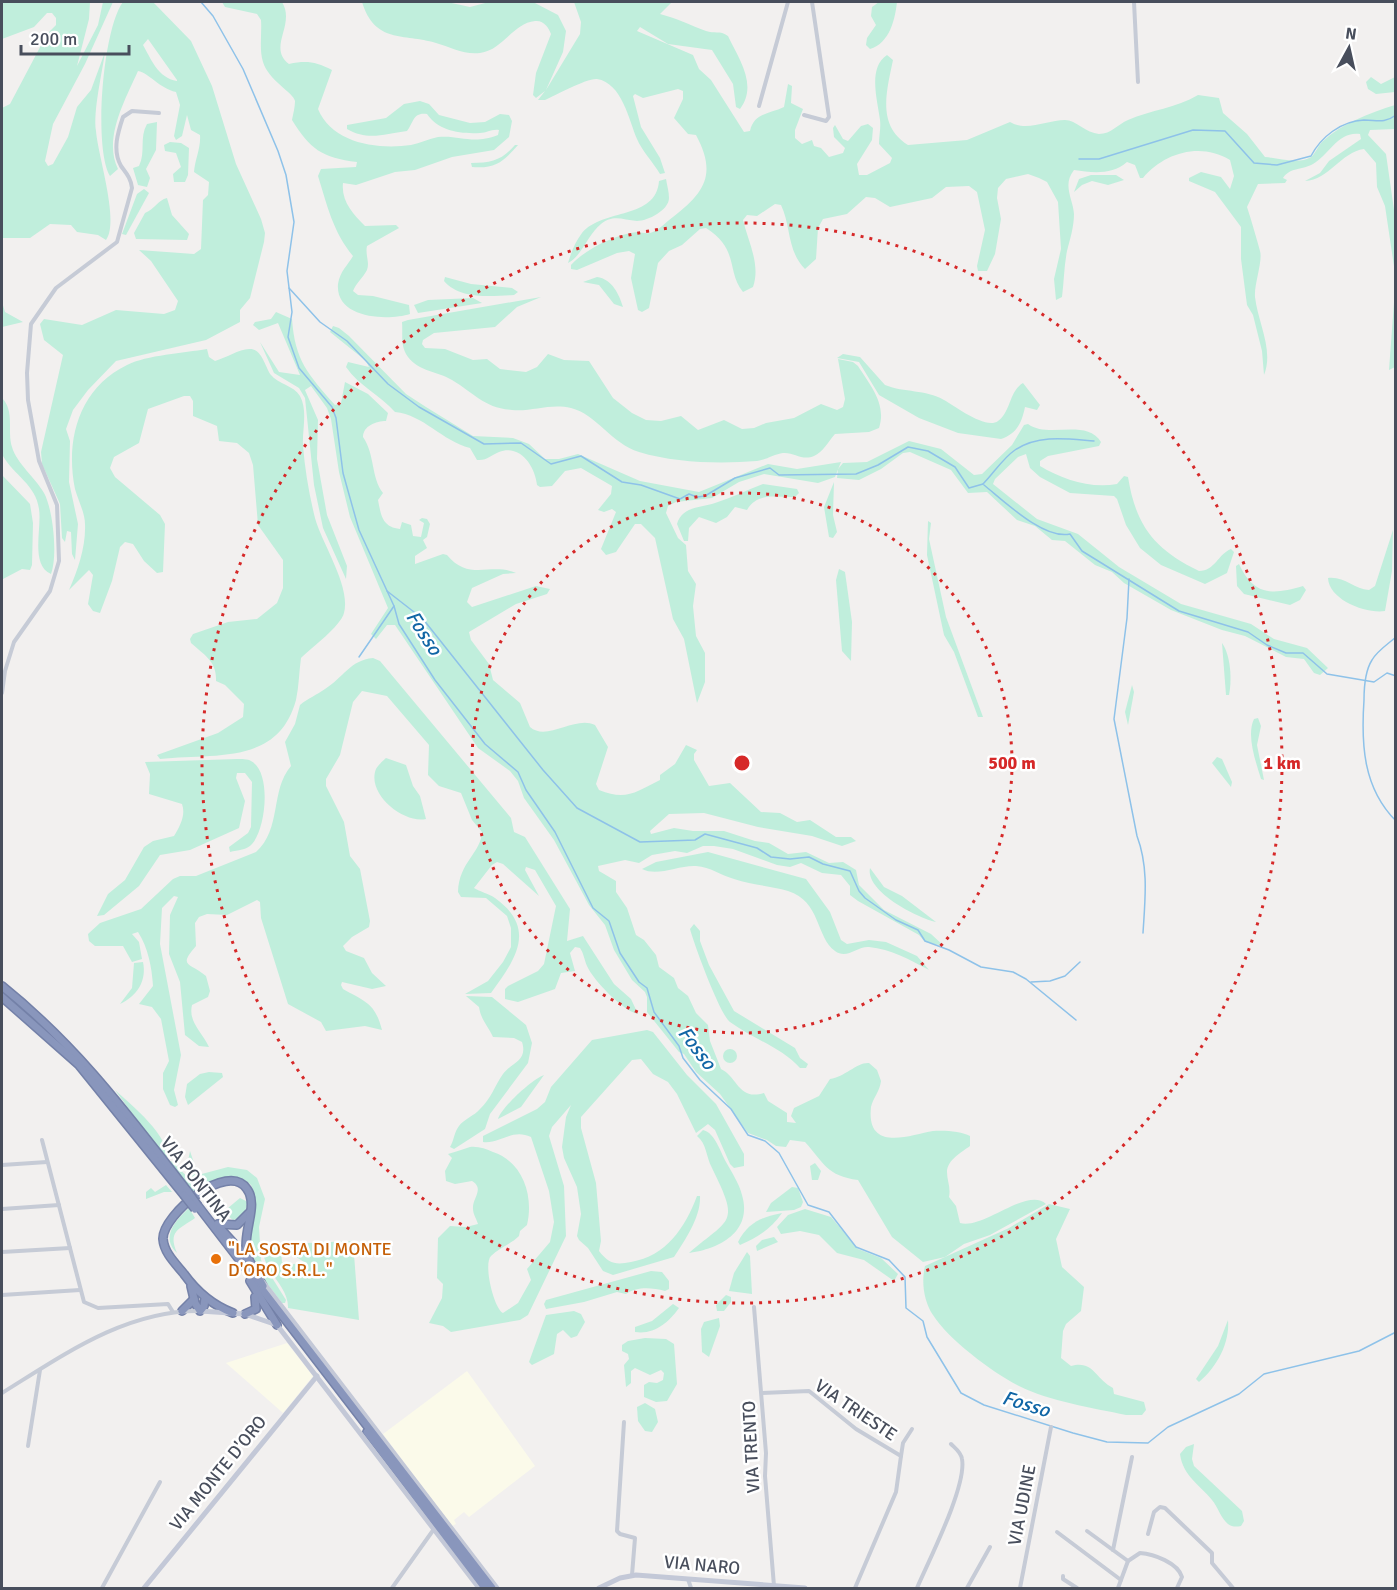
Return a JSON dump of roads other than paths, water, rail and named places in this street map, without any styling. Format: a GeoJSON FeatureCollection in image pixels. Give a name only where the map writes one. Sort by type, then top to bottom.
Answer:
{"type":"FeatureCollection","features":[{"type":"Feature","properties":{"kind":"highway","name":"VIA PONTINA"},"geometry":{"type":"LineString","coordinates":[[2,986],[56,1032],[91,1069],[186,1194],[270,1299],[370,1434]]}},
{"type":"Feature","properties":{"kind":"highway","name":"VIA PONTINA"},"geometry":{"type":"LineString","coordinates":[[2,997],[79,1065],[186,1194]]}},
{"type":"Feature","properties":{"kind":"highway"},"geometry":{"type":"LineString","coordinates":[[233,1313],[205,1298],[191,1284],[165,1246],[164,1232],[170,1219],[213,1184],[225,1179],[237,1181],[246,1188],[252,1208],[244,1242],[249,1260]]}},
{"type":"Feature","properties":{"kind":"highway","name":"VIA PONTINA"},"geometry":{"type":"LineString","coordinates":[[197,1208],[250,1281],[370,1434]]}},
{"type":"Feature","properties":{"kind":"highway"},"geometry":{"type":"LineString","coordinates":[[197,1208],[249,1260],[270,1299]]}},
{"type":"Feature","properties":{"kind":"highway"},"geometry":{"type":"LineString","coordinates":[[213,1222],[226,1227],[237,1225],[244,1221],[252,1208]]}},
{"type":"Feature","properties":{"kind":"highway"},"geometry":{"type":"LineString","coordinates":[[244,1314],[253,1312],[257,1306],[250,1281]]}},
{"type":"Feature","properties":{"kind":"highway"},"geometry":{"type":"LineString","coordinates":[[250,1281],[277,1326]]}},
{"type":"Feature","properties":{"kind":"highway"},"geometry":{"type":"LineString","coordinates":[[191,1284],[194,1299],[200,1311],[204,1307],[205,1298]]}},
{"type":"Feature","properties":{"kind":"highway"},"geometry":{"type":"LineString","coordinates":[[178,1312],[194,1299]]}},
{"type":"Feature","properties":{"kind":"highway"},"geometry":{"type":"LineString","coordinates":[[370,1434],[484,1588]]}},
{"type":"Feature","properties":{"kind":"highway"},"geometry":{"type":"LineString","coordinates":[[370,1434],[492,1588]]}},
{"type":"Feature","properties":{"kind":"highway"},"geometry":{"type":"LineString","coordinates":[[463,1569],[484,1588]]}},
{"type":"Feature","properties":{"kind":"street"},"geometry":{"type":"LineString","coordinates":[[759,106],[788,2]]}},
{"type":"Feature","properties":{"kind":"street"},"geometry":{"type":"LineString","coordinates":[[804,116],[826,121],[829,117],[812,2]]}},
{"type":"Feature","properties":{"kind":"street"},"geometry":{"type":"LineString","coordinates":[[1134,2],[1138,82]]}},
{"type":"Feature","properties":{"kind":"street"},"geometry":{"type":"LineString","coordinates":[[2,693],[4,671],[14,642],[50,591],[59,561],[57,505],[39,461],[28,400],[27,374],[31,324],[56,288],[117,242],[132,188],[117,157],[116,143],[123,117],[132,111],[159,113]]}},
{"type":"Feature","properties":{"kind":"street"},"geometry":{"type":"LineString","coordinates":[[42,1140],[84,1302],[92,1307],[167,1304],[178,1312]]}},
{"type":"Feature","properties":{"kind":"street"},"geometry":{"type":"LineString","coordinates":[[2,1165],[47,1162]]}},
{"type":"Feature","properties":{"kind":"street"},"geometry":{"type":"LineString","coordinates":[[2,1209],[59,1205]]}},
{"type":"Feature","properties":{"kind":"street"},"geometry":{"type":"LineString","coordinates":[[2,1252],[70,1248]]}},
{"type":"Feature","properties":{"kind":"street"},"geometry":{"type":"LineString","coordinates":[[258,1275],[497,1588]]}},
{"type":"Feature","properties":{"kind":"street"},"geometry":{"type":"LineString","coordinates":[[2,1295],[80,1290]]}},
{"type":"Feature","properties":{"kind":"street","name":"VIA TRENTO"},"geometry":{"type":"LineString","coordinates":[[754,1307],[762,1393],[774,1586]]}},
{"type":"Feature","properties":{"kind":"street"},"geometry":{"type":"LineString","coordinates":[[2,1393],[106,1332],[178,1312],[244,1314],[277,1326],[479,1588]]}},
{"type":"Feature","properties":{"kind":"street"},"geometry":{"type":"LineString","coordinates":[[28,1446],[40,1370]]}},
{"type":"Feature","properties":{"kind":"street","name":"VIA MONTE D'ORO"},"geometry":{"type":"LineString","coordinates":[[144,1588],[317,1376]]}},
{"type":"Feature","properties":{"kind":"street","name":"VIA TRIESTE"},"geometry":{"type":"LineString","coordinates":[[762,1393],[809,1391],[852,1426],[901,1456],[896,1491],[855,1588]]}},
{"type":"Feature","properties":{"kind":"street"},"geometry":{"type":"LineString","coordinates":[[624,1422],[618,1531],[620,1534],[635,1538],[632,1575]]}},
{"type":"Feature","properties":{"kind":"street","name":"VIA UDINE"},"geometry":{"type":"LineString","coordinates":[[1020,1588],[1051,1427]]}},
{"type":"Feature","properties":{"kind":"street"},"geometry":{"type":"LineString","coordinates":[[901,1456],[903,1443],[912,1429]]}},
{"type":"Feature","properties":{"kind":"street"},"geometry":{"type":"LineString","coordinates":[[917,1588],[955,1500],[962,1459],[951,1443]]}},
{"type":"Feature","properties":{"kind":"street"},"geometry":{"type":"LineString","coordinates":[[1113,1550],[1132,1457]]}},
{"type":"Feature","properties":{"kind":"street"},"geometry":{"type":"LineString","coordinates":[[102,1588],[160,1482]]}},
{"type":"Feature","properties":{"kind":"street"},"geometry":{"type":"LineString","coordinates":[[1148,1534],[1155,1510],[1160,1507],[1165,1508],[1212,1552],[1212,1563],[1233,1588]]}},
{"type":"Feature","properties":{"kind":"street"},"geometry":{"type":"LineString","coordinates":[[392,1588],[434,1529]]}},
{"type":"Feature","properties":{"kind":"street"},"geometry":{"type":"LineString","coordinates":[[1088,1531],[1128,1561]]}},
{"type":"Feature","properties":{"kind":"street"},"geometry":{"type":"LineString","coordinates":[[1057,1532],[1121,1580]]}},
{"type":"Feature","properties":{"kind":"street"},"geometry":{"type":"LineString","coordinates":[[967,1588],[990,1548]]}},
{"type":"Feature","properties":{"kind":"street"},"geometry":{"type":"LineString","coordinates":[[1118,1588],[1128,1561],[1134,1554],[1142,1553],[1170,1564],[1182,1575],[1177,1588]]}},
{"type":"Feature","properties":{"kind":"street","name":"VIA NARO"},"geometry":{"type":"LineString","coordinates":[[599,1588],[632,1575],[805,1588]]}},
{"type":"Feature","properties":{"kind":"street"},"geometry":{"type":"LineString","coordinates":[[1063,1576],[1063,1579],[1077,1588]]}},
{"type":"Feature","properties":{"kind":"street"},"geometry":{"type":"LineString","coordinates":[[688,1579],[691,1588]]}},
{"type":"Feature","properties":{"kind":"waterway","name":"Fosso"},"geometry":{"type":"LineString","coordinates":[[201,2],[213,16],[243,69],[286,175],[294,222],[287,271],[292,312],[288,337],[299,368],[332,407],[336,418],[343,473],[359,530],[394,606],[399,624],[435,680],[485,744],[518,772],[526,790],[555,832],[593,908],[609,921],[620,953],[639,982],[647,988],[654,1012],[679,1046],[683,1058],[700,1080],[731,1109],[748,1135],[765,1141],[779,1153],[808,1205],[829,1212],[856,1247],[889,1260],[905,1277],[906,1308],[923,1321],[927,1337],[961,1393],[984,1405],[1073,1433],[1107,1442],[1148,1443],[1168,1427],[1239,1394],[1264,1374],[1359,1351],[1396,1332]]}},
{"type":"Feature","properties":{"kind":"waterway"},"geometry":{"type":"LineString","coordinates":[[1079,159],[1099,159],[1193,130],[1225,131],[1254,163],[1277,165],[1311,156],[1320,142],[1347,123],[1364,120],[1384,121],[1396,115]]}},
{"type":"Feature","properties":{"kind":"waterway","name":"Fosso"},"geometry":{"type":"LineString","coordinates":[[289,288],[320,322],[347,341],[388,384],[419,407],[484,444],[521,443],[551,464],[581,456],[622,482],[641,485],[680,499],[689,494],[697,497],[705,496],[735,478],[770,468],[779,475],[856,474],[878,465],[908,447],[928,451],[955,467],[969,488],[983,484]]}},
{"type":"Feature","properties":{"kind":"waterway"},"geometry":{"type":"LineString","coordinates":[[983,484],[1006,457],[1024,445],[1054,439],[1094,441]]}},
{"type":"Feature","properties":{"kind":"waterway"},"geometry":{"type":"LineString","coordinates":[[984,485],[1037,525],[1048,531],[1070,534],[1082,551],[1179,611],[1248,632],[1267,645],[1286,653],[1303,653],[1327,674],[1374,682],[1387,673],[1396,676]]}},
{"type":"Feature","properties":{"kind":"waterway"},"geometry":{"type":"LineString","coordinates":[[1129,579],[1127,618],[1114,719],[1143,860],[1145,884],[1143,933]]}},
{"type":"Feature","properties":{"kind":"waterway"},"geometry":{"type":"LineString","coordinates":[[387,591],[423,619],[543,770],[577,808],[640,842],[695,840],[705,834],[757,848],[771,857],[790,859],[809,857],[823,864],[850,871],[859,891],[865,898],[896,920],[918,930],[925,941],[949,950],[981,967],[1013,972],[1026,979],[1076,1020]]}},
{"type":"Feature","properties":{"kind":"waterway"},"geometry":{"type":"LineString","coordinates":[[359,657],[394,606]]}},
{"type":"Feature","properties":{"kind":"waterway"},"geometry":{"type":"LineString","coordinates":[[1396,637],[1377,654],[1368,669],[1364,690],[1363,733],[1371,780],[1385,808],[1396,821]]}},
{"type":"Feature","properties":{"kind":"waterway"},"geometry":{"type":"LineString","coordinates":[[1031,982],[1050,981],[1065,976],[1080,962]]}},
{"type":"Feature","properties":{"kind":"place","name":"\"LA SOSTA DI MONTE D'ORO S.R.L.\""},"geometry":{"type":"Point","coordinates":[216,1259]}}]}
